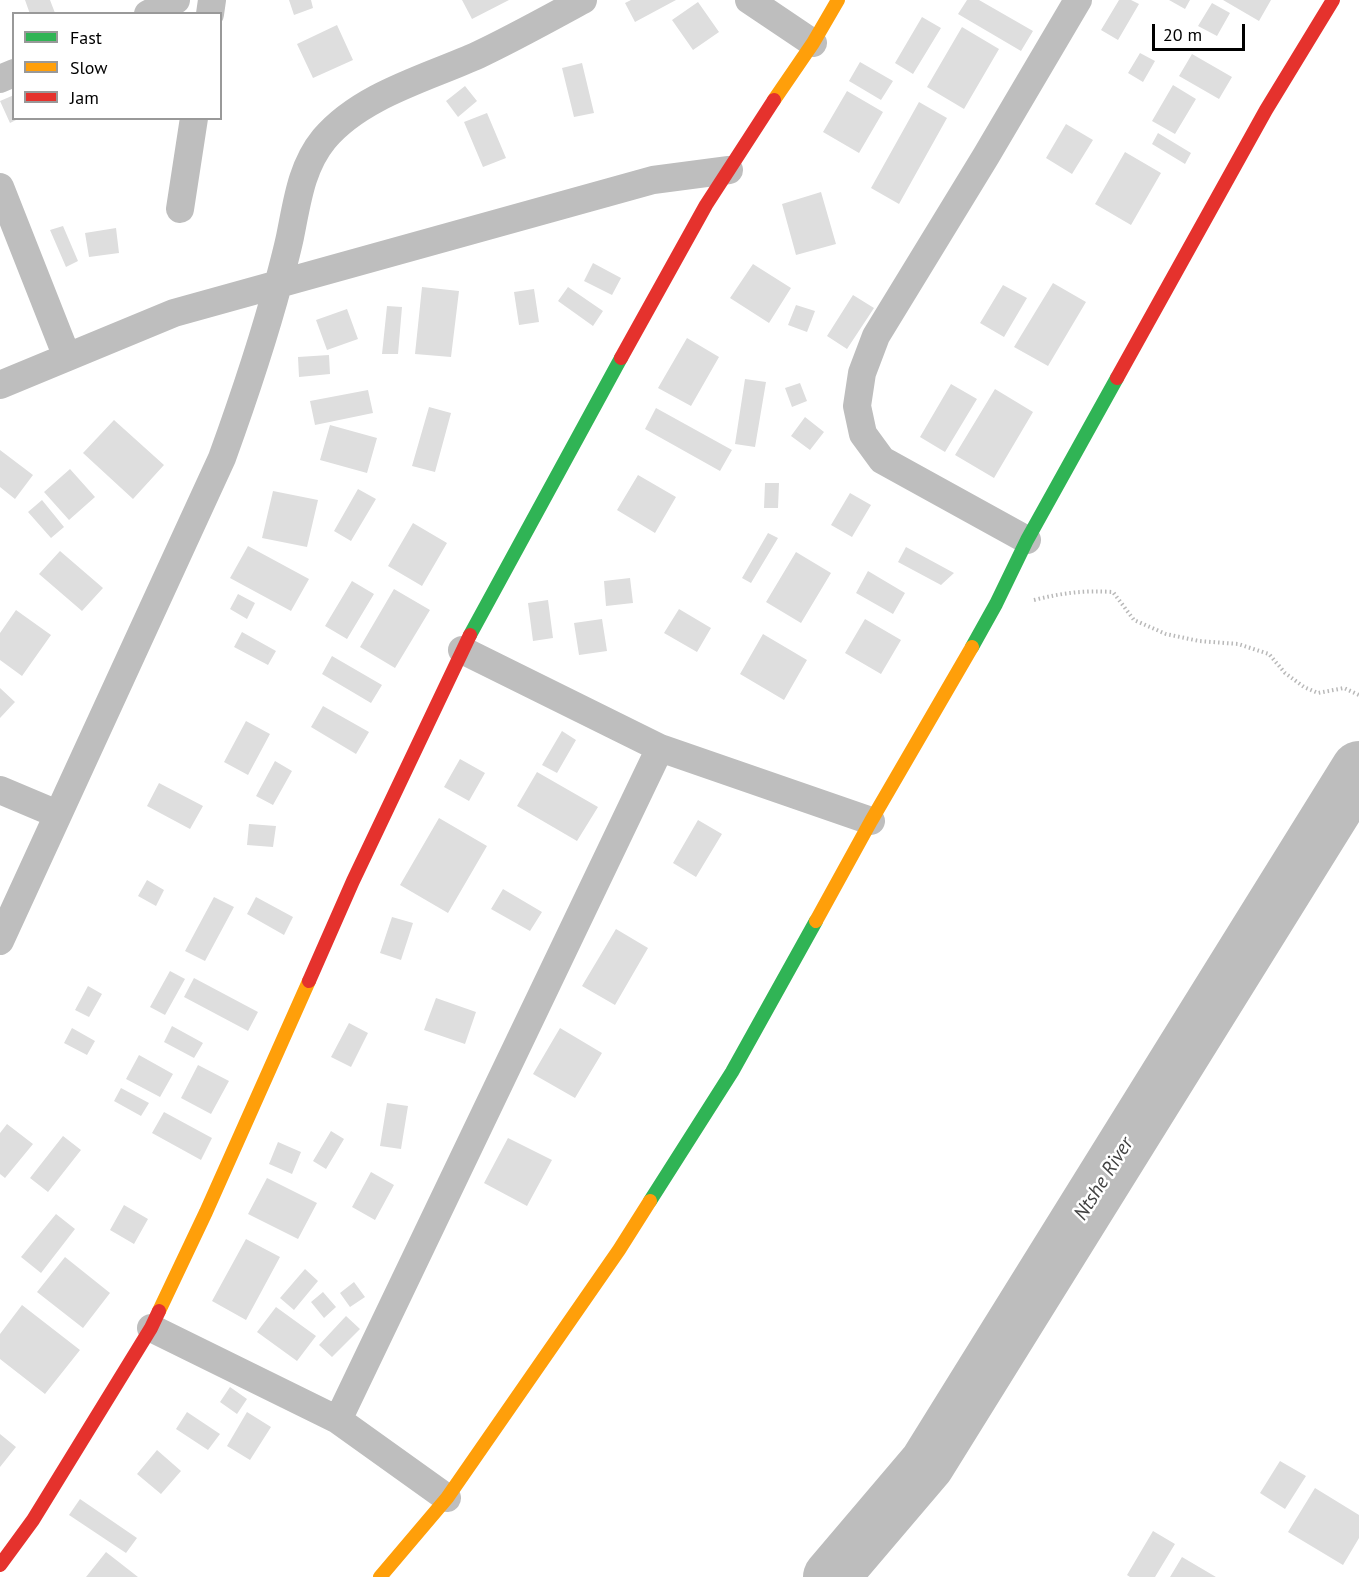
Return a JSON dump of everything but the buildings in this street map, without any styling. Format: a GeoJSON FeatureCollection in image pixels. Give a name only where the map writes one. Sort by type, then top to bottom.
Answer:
{"type":"FeatureCollection","features":[{"type":"Feature","properties":{"kind":"street"},"geometry":{"type":"LineString","coordinates":[[152,12],[176,0]]}},
{"type":"Feature","properties":{"kind":"street"},"geometry":{"type":"LineString","coordinates":[[0,941],[222,458],[248,387],[290,236],[296,198],[309,162],[324,139],[350,116],[378,97],[479,54],[583,0]]}},
{"type":"Feature","properties":{"kind":"street"},"geometry":{"type":"LineString","coordinates":[[749,0],[813,43]]}},
{"type":"Feature","properties":{"kind":"street"},"geometry":{"type":"LineString","coordinates":[[0,1565],[33,1520],[151,1328],[206,1212],[353,881],[462,650],[706,205],[813,43],[838,0]]}},
{"type":"Feature","properties":{"kind":"street"},"geometry":{"type":"LineString","coordinates":[[1027,540],[882,460],[863,434],[857,406],[862,373],[876,336],[1078,0]]}},
{"type":"Feature","properties":{"kind":"street"},"geometry":{"type":"LineString","coordinates":[[380,1577],[447,1498],[619,1250],[732,1072],[871,821],[996,604],[1027,540],[1266,110],[1333,0]]}},
{"type":"Feature","properties":{"kind":"street"},"geometry":{"type":"LineString","coordinates":[[180,209],[194,120]]}},
{"type":"Feature","properties":{"kind":"street"},"geometry":{"type":"LineString","coordinates":[[0,385],[174,313],[653,180],[729,170]]}},
{"type":"Feature","properties":{"kind":"street"},"geometry":{"type":"LineString","coordinates":[[0,187],[67,357]]}},
{"type":"Feature","properties":{"kind":"street"},"geometry":{"type":"LineString","coordinates":[[462,650],[660,748],[871,821]]}},
{"type":"Feature","properties":{"kind":"street"},"geometry":{"type":"LineString","coordinates":[[338,1420],[660,748]]}},
{"type":"Feature","properties":{"kind":"street"},"geometry":{"type":"LineString","coordinates":[[0,790],[57,814]]}},
{"type":"Feature","properties":{"kind":"street"},"geometry":{"type":"LineString","coordinates":[[151,1328],[338,1420],[447,1498]]}},
{"type":"Feature","properties":{"kind":"path"},"geometry":{"type":"LineString","coordinates":[[996,604],[1022,604],[1059,594],[1088,590],[1113,592],[1134,620],[1166,634],[1198,641],[1238,644],[1269,654],[1285,673],[1304,687],[1318,693],[1344,688],[1359,695]]}},
{"type":"Feature","properties":{"kind":"waterway","name":"Ntshe River"},"geometry":{"type":"LineString","coordinates":[[831,1577],[927,1464],[1359,769]]}},
{"type":"Feature","properties":{"kind":"traffic: fast"},"geometry":{"type":"LineString","coordinates":[[470,635],[621,358]]}},
{"type":"Feature","properties":{"kind":"traffic: fast"},"geometry":{"type":"LineString","coordinates":[[972,647],[1027,540],[1117,378]]}},
{"type":"Feature","properties":{"kind":"traffic: fast"},"geometry":{"type":"LineString","coordinates":[[650,1201],[732,1072],[816,921]]}},
{"type":"Feature","properties":{"kind":"traffic: slow"},"geometry":{"type":"LineString","coordinates":[[774,100],[813,43],[838,0]]}},
{"type":"Feature","properties":{"kind":"traffic: slow"},"geometry":{"type":"LineString","coordinates":[[816,921],[972,647]]}},
{"type":"Feature","properties":{"kind":"traffic: slow"},"geometry":{"type":"LineString","coordinates":[[159,1311],[206,1212],[309,981]]}},
{"type":"Feature","properties":{"kind":"traffic: slow"},"geometry":{"type":"LineString","coordinates":[[380,1577],[447,1498],[619,1250],[650,1201]]}},
{"type":"Feature","properties":{"kind":"traffic: jam"},"geometry":{"type":"LineString","coordinates":[[1117,378],[1266,110],[1333,0]]}},
{"type":"Feature","properties":{"kind":"traffic: jam"},"geometry":{"type":"LineString","coordinates":[[621,358],[706,205],[774,100]]}},
{"type":"Feature","properties":{"kind":"traffic: jam"},"geometry":{"type":"LineString","coordinates":[[309,981],[353,881],[470,635]]}},
{"type":"Feature","properties":{"kind":"traffic: jam"},"geometry":{"type":"LineString","coordinates":[[0,1565],[33,1520],[151,1328],[159,1311]]}}]}
